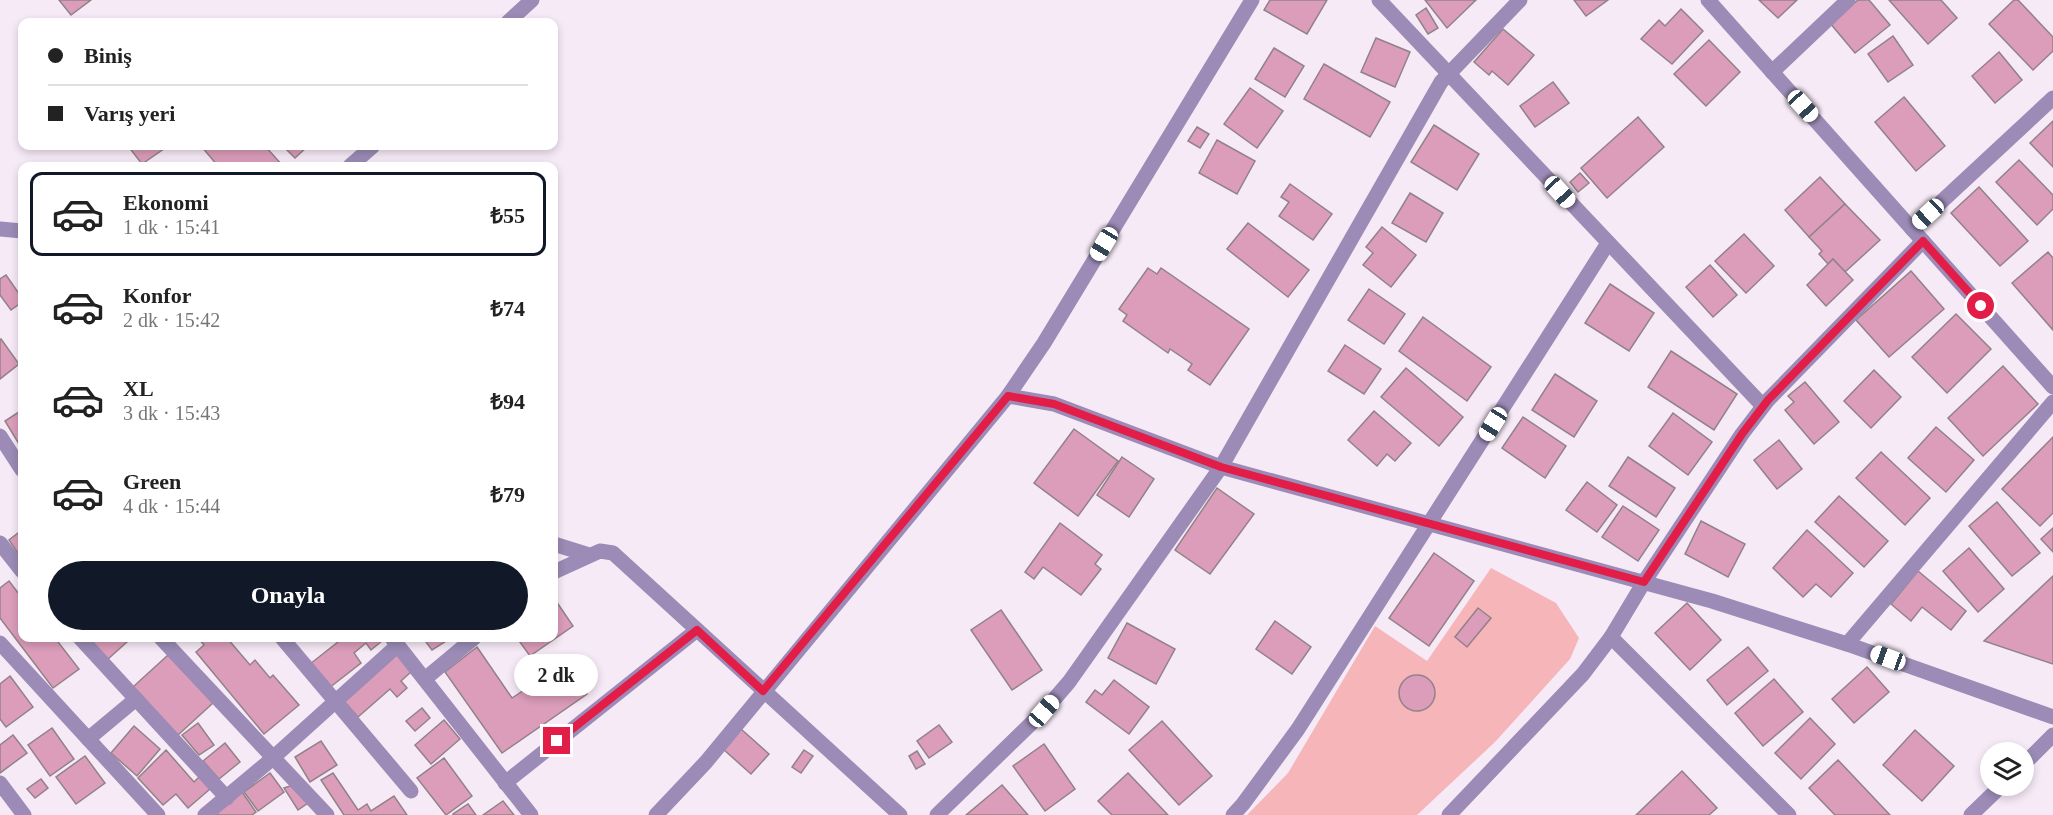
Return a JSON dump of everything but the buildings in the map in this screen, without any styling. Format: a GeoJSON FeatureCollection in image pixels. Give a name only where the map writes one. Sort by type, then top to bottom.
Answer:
{"type":"FeatureCollection","features":[{"type":"Feature","properties":{"kind":"street"},"geometry":{"type":"LineString","coordinates":[[512,18],[532,0]]}},
{"type":"Feature","properties":{"kind":"street"},"geometry":{"type":"LineString","coordinates":[[656,815],[706,762],[1008,396],[1044,343],[1252,0]]}},
{"type":"Feature","properties":{"kind":"street"},"geometry":{"type":"LineString","coordinates":[[1379,0],[1763,406]]}},
{"type":"Feature","properties":{"kind":"street"},"geometry":{"type":"LineString","coordinates":[[938,815],[1044,711],[1069,682],[1221,467],[1447,74],[1520,0]]}},
{"type":"Feature","properties":{"kind":"street"},"geometry":{"type":"LineString","coordinates":[[1708,0],[2053,387]]}},
{"type":"Feature","properties":{"kind":"street"},"geometry":{"type":"LineString","coordinates":[[1772,72],[1848,0]]}},
{"type":"Feature","properties":{"kind":"street"},"geometry":{"type":"LineString","coordinates":[[1912,229],[2053,98]]}},
{"type":"Feature","properties":{"kind":"street"},"geometry":{"type":"LineString","coordinates":[[355,162],[368,150]]}},
{"type":"Feature","properties":{"kind":"street"},"geometry":{"type":"LineString","coordinates":[[0,229],[18,231]]}},
{"type":"Feature","properties":{"kind":"street"},"geometry":{"type":"LineString","coordinates":[[1449,815],[1583,674],[1611,637],[1644,582],[1763,406],[1807,358],[1923,241]]}},
{"type":"Feature","properties":{"kind":"street"},"geometry":{"type":"LineString","coordinates":[[1233,815],[1244,804],[1298,729],[1608,243]]}},
{"type":"Feature","properties":{"kind":"street"},"geometry":{"type":"LineString","coordinates":[[1008,396],[1054,404],[1221,467],[1644,582],[1847,644],[2053,717]]}},
{"type":"Feature","properties":{"kind":"street"},"geometry":{"type":"LineString","coordinates":[[1847,644],[2053,402]]}},
{"type":"Feature","properties":{"kind":"street"},"geometry":{"type":"LineString","coordinates":[[0,436],[18,464]]}},
{"type":"Feature","properties":{"kind":"street"},"geometry":{"type":"LineString","coordinates":[[0,543],[18,566]]}},
{"type":"Feature","properties":{"kind":"street"},"geometry":{"type":"LineString","coordinates":[[558,545],[589,555]]}},
{"type":"Feature","properties":{"kind":"street"},"geometry":{"type":"LineString","coordinates":[[558,570],[600,551],[612,553],[900,815]]}},
{"type":"Feature","properties":{"kind":"street"},"geometry":{"type":"LineString","coordinates":[[505,783],[697,630]]}},
{"type":"Feature","properties":{"kind":"street"},"geometry":{"type":"LineString","coordinates":[[1611,637],[1789,815]]}},
{"type":"Feature","properties":{"kind":"street"},"geometry":{"type":"LineString","coordinates":[[84,642],[227,798]]}},
{"type":"Feature","properties":{"kind":"street"},"geometry":{"type":"LineString","coordinates":[[165,642],[327,815]]}},
{"type":"Feature","properties":{"kind":"street"},"geometry":{"type":"LineString","coordinates":[[285,642],[411,790]]}},
{"type":"Feature","properties":{"kind":"street"},"geometry":{"type":"LineString","coordinates":[[205,815],[336,701],[394,642]]}},
{"type":"Feature","properties":{"kind":"street"},"geometry":{"type":"LineString","coordinates":[[396,642],[531,815]]}},
{"type":"Feature","properties":{"kind":"street"},"geometry":{"type":"LineString","coordinates":[[426,678],[469,642]]}},
{"type":"Feature","properties":{"kind":"street"},"geometry":{"type":"LineString","coordinates":[[0,643],[158,815]]}},
{"type":"Feature","properties":{"kind":"street"},"geometry":{"type":"LineString","coordinates":[[88,739],[136,699]]}},
{"type":"Feature","properties":{"kind":"street"},"geometry":{"type":"LineString","coordinates":[[2034,754],[2053,735]]}},
{"type":"Feature","properties":{"kind":"street"},"geometry":{"type":"LineString","coordinates":[[0,783],[24,815]]}},
{"type":"Feature","properties":{"kind":"street"},"geometry":{"type":"LineString","coordinates":[[1971,815],[1991,796]]}},
{"type":"Feature","properties":{"kind":"shaded area"},"geometry":{"type":"Polygon","coordinates":[[[1491,568],[1556,603],[1579,638],[1570,659],[1495,742],[1417,815],[1247,815],[1288,773],[1375,626],[1427,661],[1491,568]]]}},
{"type":"Feature","properties":{"kind":"route"},"geometry":{"type":"LineString","coordinates":[[557,741],[697,630],[763,691],[921,504],[1008,396],[1054,404],[1221,467],[1644,582],[1742,434],[1768,400],[1923,241],[1981,306]]}}]}
